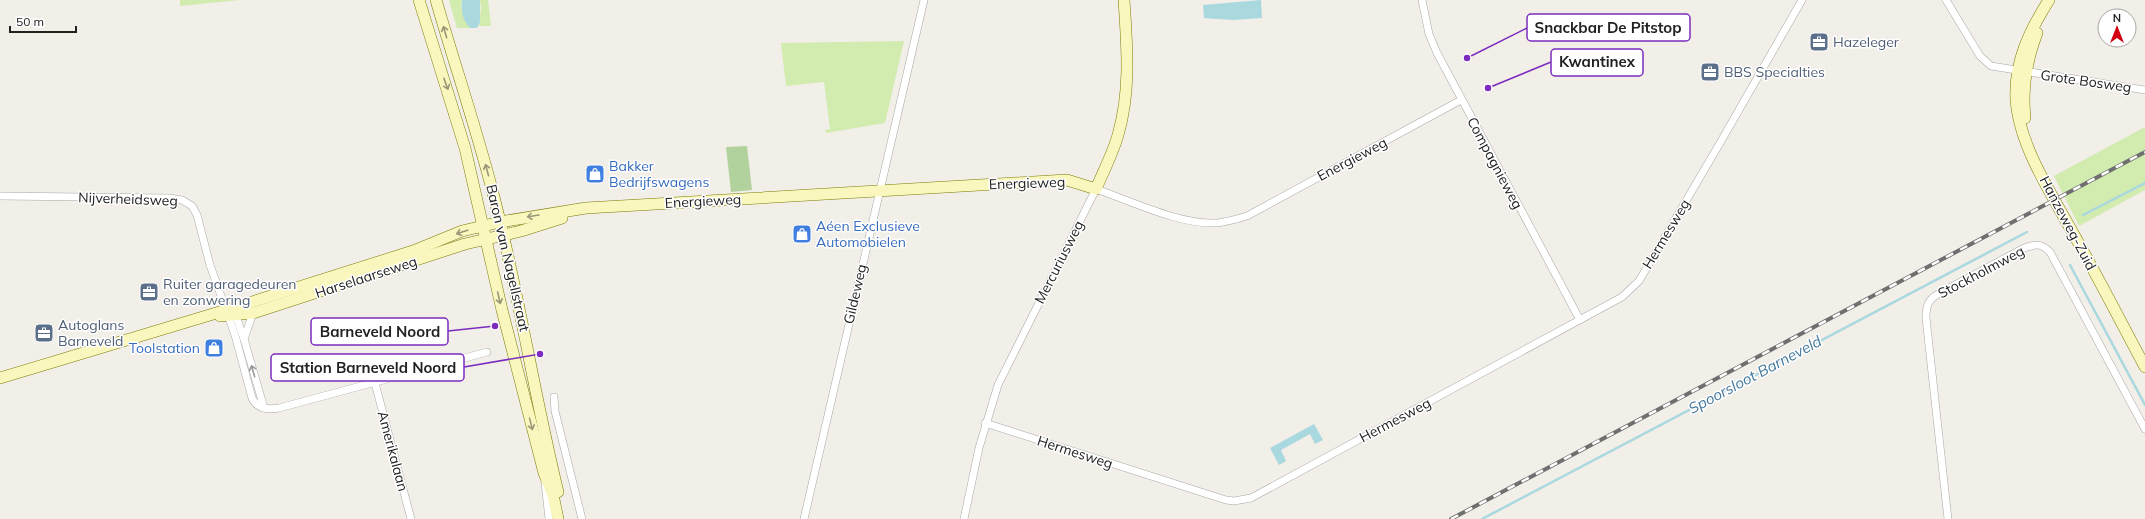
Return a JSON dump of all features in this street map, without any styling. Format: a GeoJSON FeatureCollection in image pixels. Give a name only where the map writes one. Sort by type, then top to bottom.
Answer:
{"type":"FeatureCollection","features":[{"type":"Feature","properties":{"kind":"street","name":"Baron van Nagellstraat"},"geometry":{"type":"LineString","coordinates":[[419,0],[432,48],[456,114],[487,238],[502,310],[544,473],[558,519]]}},
{"type":"Feature","properties":{"kind":"street","name":"Baron van Nagellstraat"},"geometry":{"type":"LineString","coordinates":[[436,0],[478,137],[500,222],[530,357],[541,419],[564,519]]}},
{"type":"Feature","properties":{"kind":"street","name":"Gildeweg"},"geometry":{"type":"LineString","coordinates":[[804,519],[924,0]]}},
{"type":"Feature","properties":{"kind":"street","name":"Mercuriusweg"},"geometry":{"type":"LineString","coordinates":[[964,519],[985,423],[998,384],[1096,189],[1118,136],[1126,100],[1128,66],[1124,0]]}},
{"type":"Feature","properties":{"kind":"street","name":"Compagnieweg"},"geometry":{"type":"LineString","coordinates":[[1422,0],[1429,34],[1437,53],[1580,320]]}},
{"type":"Feature","properties":{"kind":"street","name":"Hermesweg"},"geometry":{"type":"LineString","coordinates":[[985,423],[1226,500],[1242,500],[1251,498],[1622,297],[1639,281],[1802,0]]}},
{"type":"Feature","properties":{"kind":"street","name":"Grote Bosweg"},"geometry":{"type":"LineString","coordinates":[[1946,0],[1980,56],[1991,66],[2145,90]]}},
{"type":"Feature","properties":{"kind":"street"},"geometry":{"type":"LineString","coordinates":[[2022,72],[2029,34],[2049,0]]}},
{"type":"Feature","properties":{"kind":"street"},"geometry":{"type":"LineString","coordinates":[[2022,72],[2036,35],[2056,0]]}},
{"type":"Feature","properties":{"kind":"street","name":"Hanzeweg-Zuid"},"geometry":{"type":"LineString","coordinates":[[2022,72],[2024,109],[2032,141],[2051,181],[2145,356]]}},
{"type":"Feature","properties":{"kind":"street","name":"Hanzeweg-Zuid"},"geometry":{"type":"LineString","coordinates":[[2022,72],[2017,108],[2021,128],[2027,145],[2145,367]]}},
{"type":"Feature","properties":{"kind":"street","name":"Energieweg"},"geometry":{"type":"LineString","coordinates":[[500,222],[586,208],[1067,180],[1185,220],[1202,223],[1231,221],[1247,216],[1461,100]]}},
{"type":"Feature","properties":{"kind":"street","name":"Nijverheidsweg"},"geometry":{"type":"LineString","coordinates":[[0,196],[169,198],[182,200],[192,206],[197,215],[210,265],[231,312]]}},
{"type":"Feature","properties":{"kind":"street","name":"Energieweg"},"geometry":{"type":"LineString","coordinates":[[502,235],[564,217],[628,205]]}},
{"type":"Feature","properties":{"kind":"street","name":"Harselaarseweg"},"geometry":{"type":"LineString","coordinates":[[0,378],[206,316],[231,312],[413,251],[462,232],[500,222]]}},
{"type":"Feature","properties":{"kind":"street","name":"Harselaarseweg"},"geometry":{"type":"LineString","coordinates":[[231,312],[253,313],[487,238],[502,235]]}},
{"type":"Feature","properties":{"kind":"street","name":"Stockholmweg"},"geometry":{"type":"LineString","coordinates":[[1948,519],[1926,318],[1928,304],[1930,299],[1938,294],[2024,248],[2036,244],[2043,245],[2050,252],[2145,429]]}},
{"type":"Feature","properties":{"kind":"street"},"geometry":{"type":"LineString","coordinates":[[231,312],[244,338],[264,408]]}},
{"type":"Feature","properties":{"kind":"street"},"geometry":{"type":"LineString","coordinates":[[231,312],[252,398],[256,404],[264,408],[279,408],[487,352]]}},
{"type":"Feature","properties":{"kind":"street"},"geometry":{"type":"LineString","coordinates":[[244,338],[253,313]]}},
{"type":"Feature","properties":{"kind":"street","name":"Amerikalaan"},"geometry":{"type":"LineString","coordinates":[[375,383],[411,519]]}},
{"type":"Feature","properties":{"kind":"street"},"geometry":{"type":"LineString","coordinates":[[554,397],[555,411],[582,519]]}},
{"type":"Feature","properties":{"kind":"street","name":"Baron van Nagellstraat"},"geometry":{"type":"LineString","coordinates":[[544,473],[549,519]]}},
{"type":"Feature","properties":{"kind":"green space"},"geometry":{"type":"Polygon","coordinates":[[[180,0],[240,0],[180,6],[180,0]]]}},
{"type":"Feature","properties":{"kind":"green space"},"geometry":{"type":"Polygon","coordinates":[[[449,0],[462,0],[461,8],[470,28],[457,28],[449,0]]]}},
{"type":"Feature","properties":{"kind":"green space"},"geometry":{"type":"Polygon","coordinates":[[[480,0],[488,0],[491,26],[479,26],[481,8],[480,0]]]}},
{"type":"Feature","properties":{"kind":"green space"},"geometry":{"type":"Polygon","coordinates":[[[904,41],[885,123],[826,133],[825,130],[830,129],[824,82],[786,86],[781,43],[904,41]]]}},
{"type":"Feature","properties":{"kind":"green space"},"geometry":{"type":"Polygon","coordinates":[[[2145,127],[2145,190],[2079,226],[2054,176],[2145,127]]]}},
{"type":"Feature","properties":{"kind":"green space"},"geometry":{"type":"Polygon","coordinates":[[[747,146],[752,190],[731,192],[726,147],[747,146]]]}},
{"type":"Feature","properties":{"kind":"water"},"geometry":{"type":"Polygon","coordinates":[[[462,0],[480,0],[480,22],[477,28],[470,28],[465,21],[462,11],[462,0]]]}},
{"type":"Feature","properties":{"kind":"water"},"geometry":{"type":"Polygon","coordinates":[[[1261,0],[1262,18],[1233,20],[1204,18],[1203,5],[1261,0]]]}},
{"type":"Feature","properties":{"kind":"water"},"geometry":{"type":"Polygon","coordinates":[[[1314,424],[1323,440],[1315,444],[1310,434],[1281,450],[1286,461],[1279,465],[1270,448],[1314,424]]]}},
{"type":"Feature","properties":{"kind":"waterway","name":"Spoorsloot Barneveld"},"geometry":{"type":"LineString","coordinates":[[2083,215],[2145,183]]}},
{"type":"Feature","properties":{"kind":"waterway","name":"Spoorsloot Barneveld"},"geometry":{"type":"LineString","coordinates":[[1482,519],[2027,232]]}},
{"type":"Feature","properties":{"kind":"waterway"},"geometry":{"type":"LineString","coordinates":[[2070,265],[2145,405]]}},
{"type":"Feature","properties":{"kind":"railway"},"geometry":{"type":"LineString","coordinates":[[1451,519],[2145,152]]}},
{"type":"Feature","properties":{"kind":"place","name":"Hazeleger"},"geometry":{"type":"Point","coordinates":[1819,42]}},
{"type":"Feature","properties":{"kind":"place","name":"Snackbar De Pitstop"},"geometry":{"type":"Point","coordinates":[1467,58]}},
{"type":"Feature","properties":{"kind":"place","name":"BBS Specialties"},"geometry":{"type":"Point","coordinates":[1710,72]}},
{"type":"Feature","properties":{"kind":"place","name":"Kwantinex"},"geometry":{"type":"Point","coordinates":[1488,88]}},
{"type":"Feature","properties":{"kind":"place","name":"Bakker Bedrijfswagens"},"geometry":{"type":"Point","coordinates":[595,174]}},
{"type":"Feature","properties":{"kind":"place","name":"Aéen Exclusieve Automobielen"},"geometry":{"type":"Point","coordinates":[802,234]}},
{"type":"Feature","properties":{"kind":"place","name":"Ruiter garagedeuren en zonwering"},"geometry":{"type":"Point","coordinates":[149,292]}},
{"type":"Feature","properties":{"kind":"place","name":"Barneveld Noord"},"geometry":{"type":"Point","coordinates":[495,326]}},
{"type":"Feature","properties":{"kind":"place","name":"Autoglans Barneveld"},"geometry":{"type":"Point","coordinates":[44,333]}},
{"type":"Feature","properties":{"kind":"place","name":"Toolstation"},"geometry":{"type":"Point","coordinates":[214,348]}},
{"type":"Feature","properties":{"kind":"place","name":"Station Barneveld Noord"},"geometry":{"type":"Point","coordinates":[540,354]}}]}
